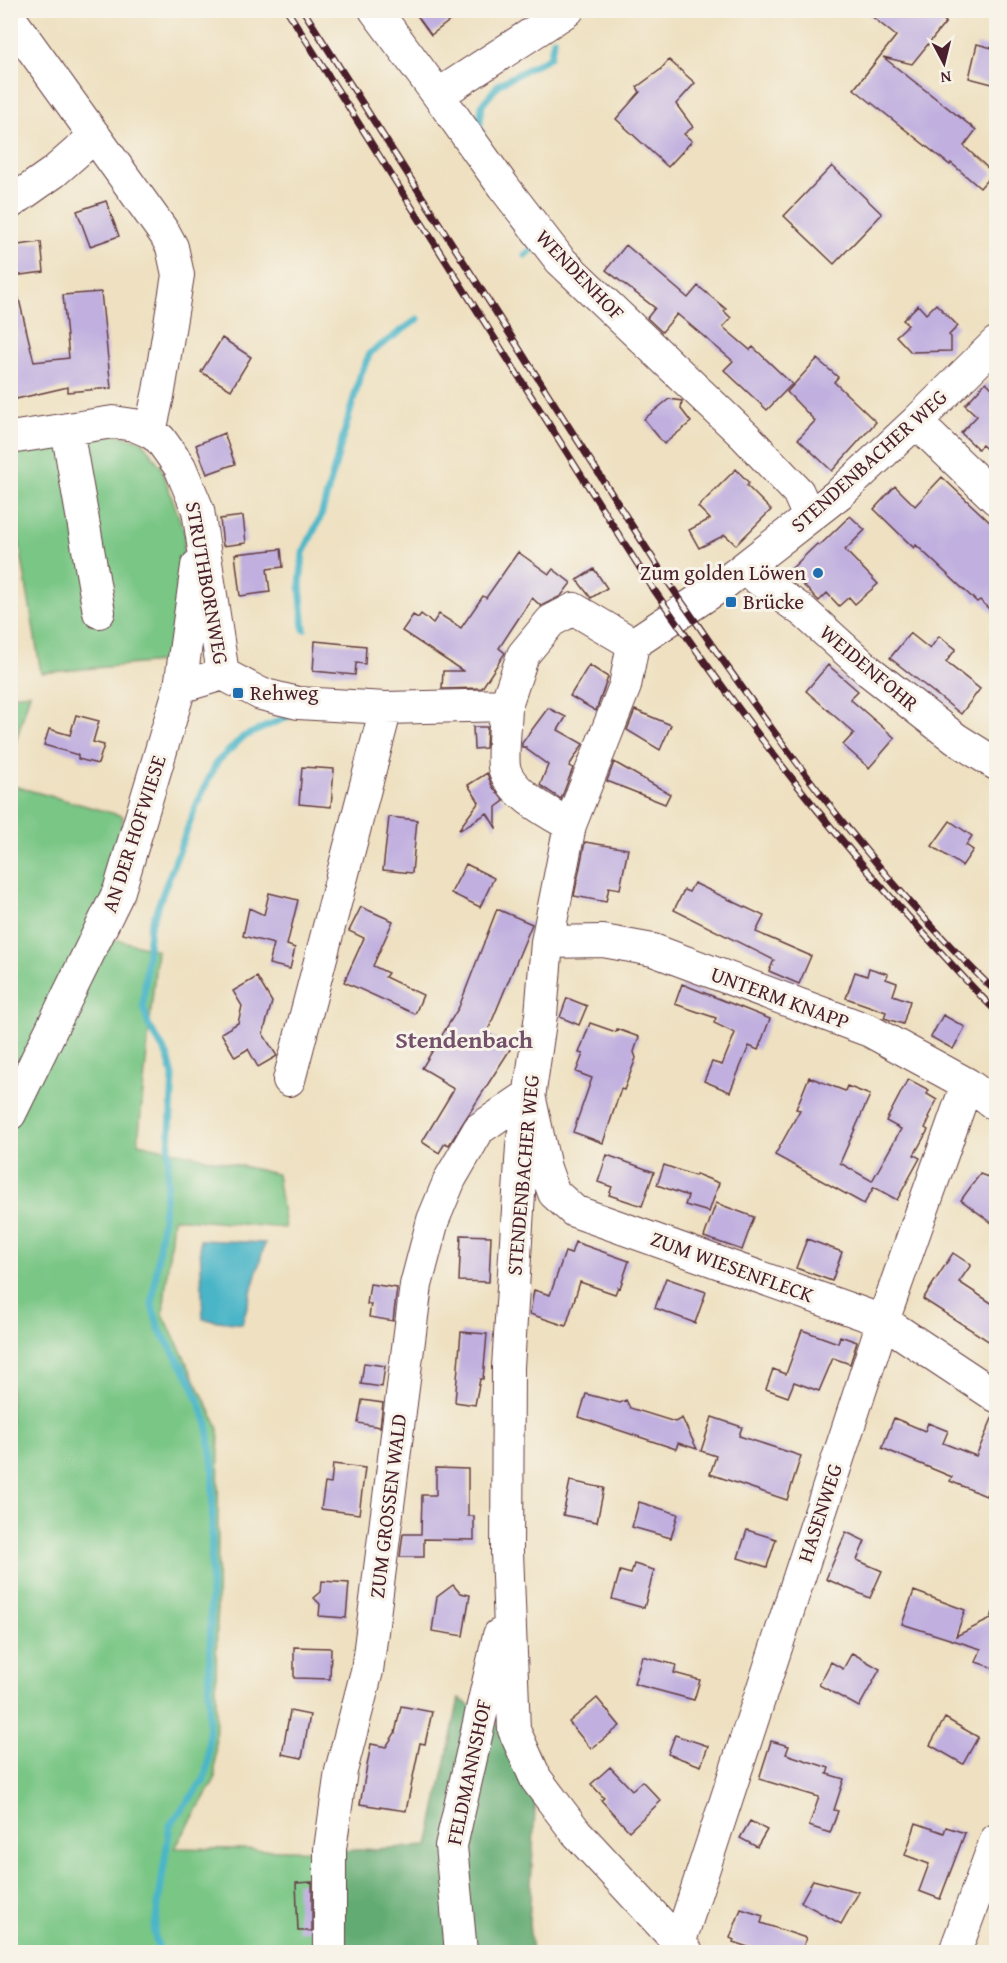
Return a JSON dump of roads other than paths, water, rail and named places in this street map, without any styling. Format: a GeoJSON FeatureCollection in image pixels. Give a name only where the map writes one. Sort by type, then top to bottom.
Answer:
{"type":"FeatureCollection","features":[{"type":"Feature","properties":{"kind":"street","name":"WENDENHOF"},"geometry":{"type":"LineString","coordinates":[[375,10],[503,186],[560,260],[745,436],[798,492],[809,517]]}},
{"type":"Feature","properties":{"kind":"street"},"geometry":{"type":"LineString","coordinates":[[438,95],[568,10]]}},
{"type":"Feature","properties":{"kind":"street"},"geometry":{"type":"LineString","coordinates":[[10,18],[172,247],[178,275],[176,297],[150,432]]}},
{"type":"Feature","properties":{"kind":"street"},"geometry":{"type":"LineString","coordinates":[[10,203],[54,172],[95,136]]}},
{"type":"Feature","properties":{"kind":"street","name":"STENDENBACHER WEG"},"geometry":{"type":"LineString","coordinates":[[683,1948],[576,1832],[536,1779],[514,1730],[507,1552],[508,1367],[522,1146],[541,1015],[547,942],[570,825],[625,686],[633,644],[744,569],[840,493],[996,343]]}},
{"type":"Feature","properties":{"kind":"street","name":"STRUTHBORNWEG"},"geometry":{"type":"LineString","coordinates":[[10,438],[113,422],[134,425],[160,439],[180,467],[198,510],[223,674],[261,694],[298,703],[386,708],[506,705]]}},
{"type":"Feature","properties":{"kind":"street"},"geometry":{"type":"LineString","coordinates":[[916,422],[996,500]]}},
{"type":"Feature","properties":{"kind":"street"},"geometry":{"type":"LineString","coordinates":[[67,429],[99,612]]}},
{"type":"Feature","properties":{"kind":"street","name":"AN DER HOFWIESE"},"geometry":{"type":"LineString","coordinates":[[10,1114],[120,891],[180,687],[201,534]]}},
{"type":"Feature","properties":{"kind":"street","name":"WEIDENFOHR"},"geometry":{"type":"LineString","coordinates":[[744,569],[804,612],[868,671],[956,739],[996,764]]}},
{"type":"Feature","properties":{"kind":"street"},"geometry":{"type":"LineString","coordinates":[[570,825],[538,806],[512,783],[504,767],[506,705],[523,655],[551,621],[574,609],[633,644]]}},
{"type":"Feature","properties":{"kind":"street"},"geometry":{"type":"LineString","coordinates":[[180,687],[223,674]]}},
{"type":"Feature","properties":{"kind":"street"},"geometry":{"type":"LineString","coordinates":[[289,1080],[386,708]]}},
{"type":"Feature","properties":{"kind":"street","name":"UNTERM KNAPP"},"geometry":{"type":"LineString","coordinates":[[547,942],[603,941],[653,950],[870,1031],[967,1084],[996,1105]]}},
{"type":"Feature","properties":{"kind":"street","name":"HASENWEG"},"geometry":{"type":"LineString","coordinates":[[683,1948],[883,1321],[967,1084]]}},
{"type":"Feature","properties":{"kind":"street","name":"ZUM WIESENFLECK"},"geometry":{"type":"LineString","coordinates":[[529,1095],[545,1168],[554,1193],[574,1211],[883,1321],[996,1396]]}},
{"type":"Feature","properties":{"kind":"street","name":"ZUM GROSSEN WALD"},"geometry":{"type":"LineString","coordinates":[[330,1953],[330,1849],[341,1771],[367,1671],[416,1285],[433,1220],[450,1179],[479,1129],[529,1095]]}},
{"type":"Feature","properties":{"kind":"street","name":"FELDMANNSHOF"},"geometry":{"type":"LineString","coordinates":[[461,1953],[451,1846],[509,1593]]}},
{"type":"Feature","properties":{"kind":"street"},"geometry":{"type":"LineString","coordinates":[[955,1953],[996,1840]]}},
{"type":"Feature","properties":{"kind":"water"},"geometry":{"type":"Polygon","coordinates":[[[200,1240],[265,1243],[242,1324],[203,1319],[200,1240]]]}},
{"type":"Feature","properties":{"kind":"waterway"},"geometry":{"type":"LineString","coordinates":[[482,133],[479,129],[482,105],[499,84],[550,57],[554,40]]}},
{"type":"Feature","properties":{"kind":"waterway"},"geometry":{"type":"LineString","coordinates":[[525,255],[536,247]]}},
{"type":"Feature","properties":{"kind":"waterway"},"geometry":{"type":"LineString","coordinates":[[304,629],[300,585],[303,553],[321,516],[360,376],[370,353],[418,319]]}},
{"type":"Feature","properties":{"kind":"waterway"},"geometry":{"type":"LineString","coordinates":[[160,1952],[154,1933],[170,1825],[204,1780],[208,1763],[213,1468],[207,1422],[190,1379],[159,1329],[152,1306],[167,1183],[173,1076],[168,1057],[148,1024],[143,1005],[150,927],[198,801],[217,762],[243,737],[289,716]]}},
{"type":"Feature","properties":{"kind":"railway"},"geometry":{"type":"LineString","coordinates":[[287,10],[650,584],[682,630],[747,720],[815,808],[887,893],[996,1011]]}},
{"type":"Feature","properties":{"kind":"railway"},"geometry":{"type":"LineString","coordinates":[[303,10],[666,579],[742,688],[862,846],[949,945],[996,992]]}},
{"type":"Feature","properties":{"kind":"place","name":"Zum golden Löwen"},"geometry":{"type":"Point","coordinates":[818,573]}},
{"type":"Feature","properties":{"kind":"place","name":"Brücke"},"geometry":{"type":"Point","coordinates":[731,602]}},
{"type":"Feature","properties":{"kind":"place","name":"Rehweg"},"geometry":{"type":"Point","coordinates":[238,693]}},
{"type":"Feature","properties":{"kind":"district","name":"Stendenbach"},"geometry":{"type":"Point","coordinates":[464,1040]}}]}
